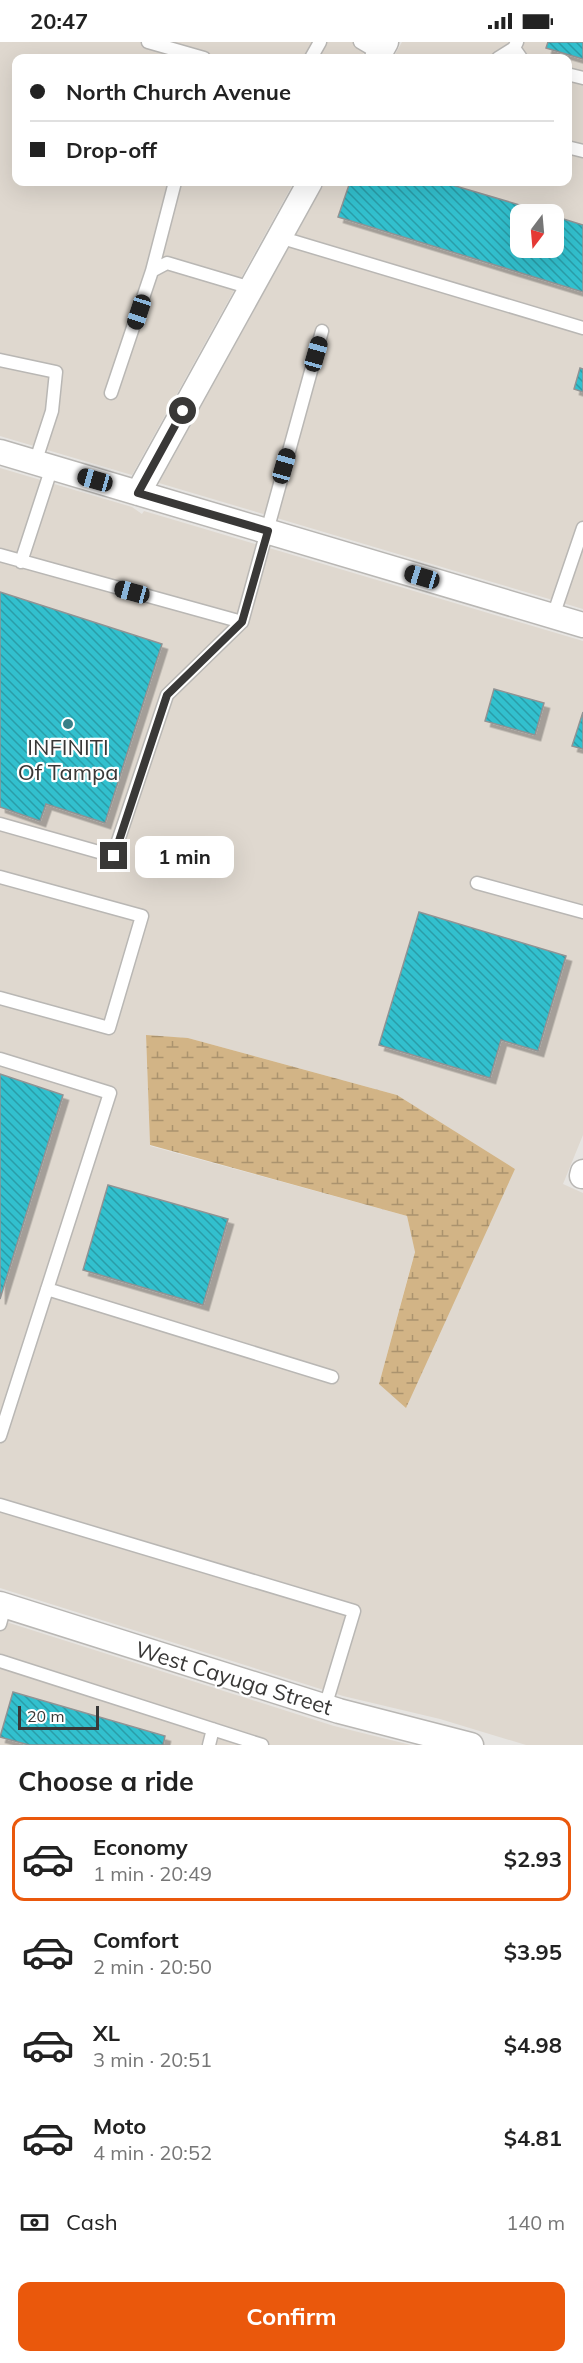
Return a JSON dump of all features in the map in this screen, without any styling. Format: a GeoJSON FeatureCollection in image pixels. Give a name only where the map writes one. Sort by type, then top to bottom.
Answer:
{"type":"FeatureCollection","features":[{"type":"Feature","properties":{"kind":"street"},"geometry":{"type":"LineString","coordinates":[[138,493],[308,186]]}},
{"type":"Feature","properties":{"kind":"street"},"geometry":{"type":"LineString","coordinates":[[0,452],[583,625]]}},
{"type":"Feature","properties":{"kind":"street","name":"West Cayuga Street"},"geometry":{"type":"LineString","coordinates":[[2,1611],[325,1707],[456,1743]]}},
{"type":"Feature","properties":{"kind":"lane"},"geometry":{"type":"LineString","coordinates":[[148,42],[190,54]]}},
{"type":"Feature","properties":{"kind":"lane"},"geometry":{"type":"LineString","coordinates":[[111,393],[152,271],[174,186]]}},
{"type":"Feature","properties":{"kind":"lane"},"geometry":{"type":"LineString","coordinates":[[279,237],[583,328]]}},
{"type":"Feature","properties":{"kind":"lane"},"geometry":{"type":"LineString","coordinates":[[152,271],[167,263],[251,288]]}},
{"type":"Feature","properties":{"kind":"lane"},"geometry":{"type":"LineString","coordinates":[[0,824],[114,856],[167,695],[242,622],[322,331]]}},
{"type":"Feature","properties":{"kind":"lane"},"geometry":{"type":"LineString","coordinates":[[0,360],[56,372],[43,465],[21,562]]}},
{"type":"Feature","properties":{"kind":"lane"},"geometry":{"type":"LineString","coordinates":[[553,616],[583,528]]}},
{"type":"Feature","properties":{"kind":"lane"},"geometry":{"type":"LineString","coordinates":[[0,555],[242,622]]}},
{"type":"Feature","properties":{"kind":"lane"},"geometry":{"type":"LineString","coordinates":[[0,877],[142,916],[109,1028],[0,998]]}},
{"type":"Feature","properties":{"kind":"lane"},"geometry":{"type":"LineString","coordinates":[[477,883],[583,912]]}},
{"type":"Feature","properties":{"kind":"lane"},"geometry":{"type":"LineString","coordinates":[[0,1059],[110,1093],[0,1436]]}},
{"type":"Feature","properties":{"kind":"lane"},"geometry":{"type":"LineString","coordinates":[[47,1289],[332,1377]]}},
{"type":"Feature","properties":{"kind":"lane"},"geometry":{"type":"LineString","coordinates":[[0,1505],[354,1611],[325,1707]]}},
{"type":"Feature","properties":{"kind":"lane"},"geometry":{"type":"LineString","coordinates":[[0,1660],[262,1745]]}},
{"type":"Feature","properties":{"kind":"lane"},"geometry":{"type":"LineString","coordinates":[[209,1745],[213,1729]]}},
{"type":"Feature","properties":{"kind":"shaded area"},"geometry":{"type":"Polygon","coordinates":[[[0,42],[370,42],[363,54],[12,54],[12,186],[292,186],[132,475],[0,436],[0,42]]]}},
{"type":"Feature","properties":{"kind":"shaded area"},"geometry":{"type":"Polygon","coordinates":[[[402,42],[583,42],[583,609],[159,483],[323,186],[572,186],[572,54],[395,54],[402,42]]]}},
{"type":"Feature","properties":{"kind":"shaded area"},"geometry":{"type":"Polygon","coordinates":[[[0,468],[132,507],[142,514],[144,511],[583,641],[583,1135],[563,1184],[583,1193],[583,1745],[526,1745],[440,1719],[343,1696],[0,1588],[0,468]],[[146,1036],[150,1146],[407,1216],[415,1251],[379,1384],[515,1169],[397,1095],[188,1038],[146,1036]]]}},
{"type":"Feature","properties":{"kind":"shaded area"},"geometry":{"type":"Polygon","coordinates":[[[0,1620],[334,1726],[411,1745],[0,1745],[0,1620]]]}},
{"type":"Feature","properties":{"kind":"green space"},"geometry":{"type":"Polygon","coordinates":[[[146,1035],[188,1038],[397,1095],[515,1169],[406,1408],[379,1384],[415,1252],[407,1216],[150,1145],[146,1035]]]}},
{"type":"Feature","properties":{"kind":"building"},"geometry":{"type":"Polygon","coordinates":[[[548,42],[583,42],[583,59],[572,54],[546,48],[548,42]]]}},
{"type":"Feature","properties":{"kind":"building"},"geometry":{"type":"Polygon","coordinates":[[[349,186],[456,186],[516,204],[510,204],[510,258],[564,258],[564,219],[583,225],[583,292],[338,217],[349,186]]]}},
{"type":"Feature","properties":{"kind":"building"},"geometry":{"type":"Polygon","coordinates":[[[580,368],[583,369],[583,392],[574,389],[580,368]]]}},
{"type":"Feature","properties":{"kind":"building","name":"INFINITI Of Tampa"},"geometry":{"type":"Polygon","coordinates":[[[0,592],[162,644],[105,823],[46,804],[40,821],[0,807],[0,592]]]}},
{"type":"Feature","properties":{"kind":"building"},"geometry":{"type":"Polygon","coordinates":[[[494,689],[544,703],[535,735],[485,721],[494,689]]]}},
{"type":"Feature","properties":{"kind":"building"},"geometry":{"type":"Polygon","coordinates":[[[583,712],[583,749],[572,746],[583,712]]]}},
{"type":"Feature","properties":{"kind":"building"},"geometry":{"type":"Polygon","coordinates":[[[419,912],[566,956],[538,1051],[501,1040],[490,1078],[379,1045],[419,912]]]}},
{"type":"Feature","properties":{"kind":"building"},"geometry":{"type":"Polygon","coordinates":[[[0,1074],[63,1095],[0,1299],[0,1074]]]}},
{"type":"Feature","properties":{"kind":"building"},"geometry":{"type":"Polygon","coordinates":[[[108,1185],[228,1219],[203,1305],[83,1270],[108,1185]]]}},
{"type":"Feature","properties":{"kind":"building"},"geometry":{"type":"Polygon","coordinates":[[[13,1692],[165,1736],[163,1745],[29,1745],[0,1737],[13,1692]]]}},
{"type":"Feature","properties":{"kind":"place","name":"INFINITI Of Tampa"},"geometry":{"type":"Point","coordinates":[68,724]}},
{"type":"Feature","properties":{"kind":"route"},"geometry":{"type":"LineString","coordinates":[[114,856],[167,695],[242,622],[268,531],[138,493],[183,411]]}}]}
